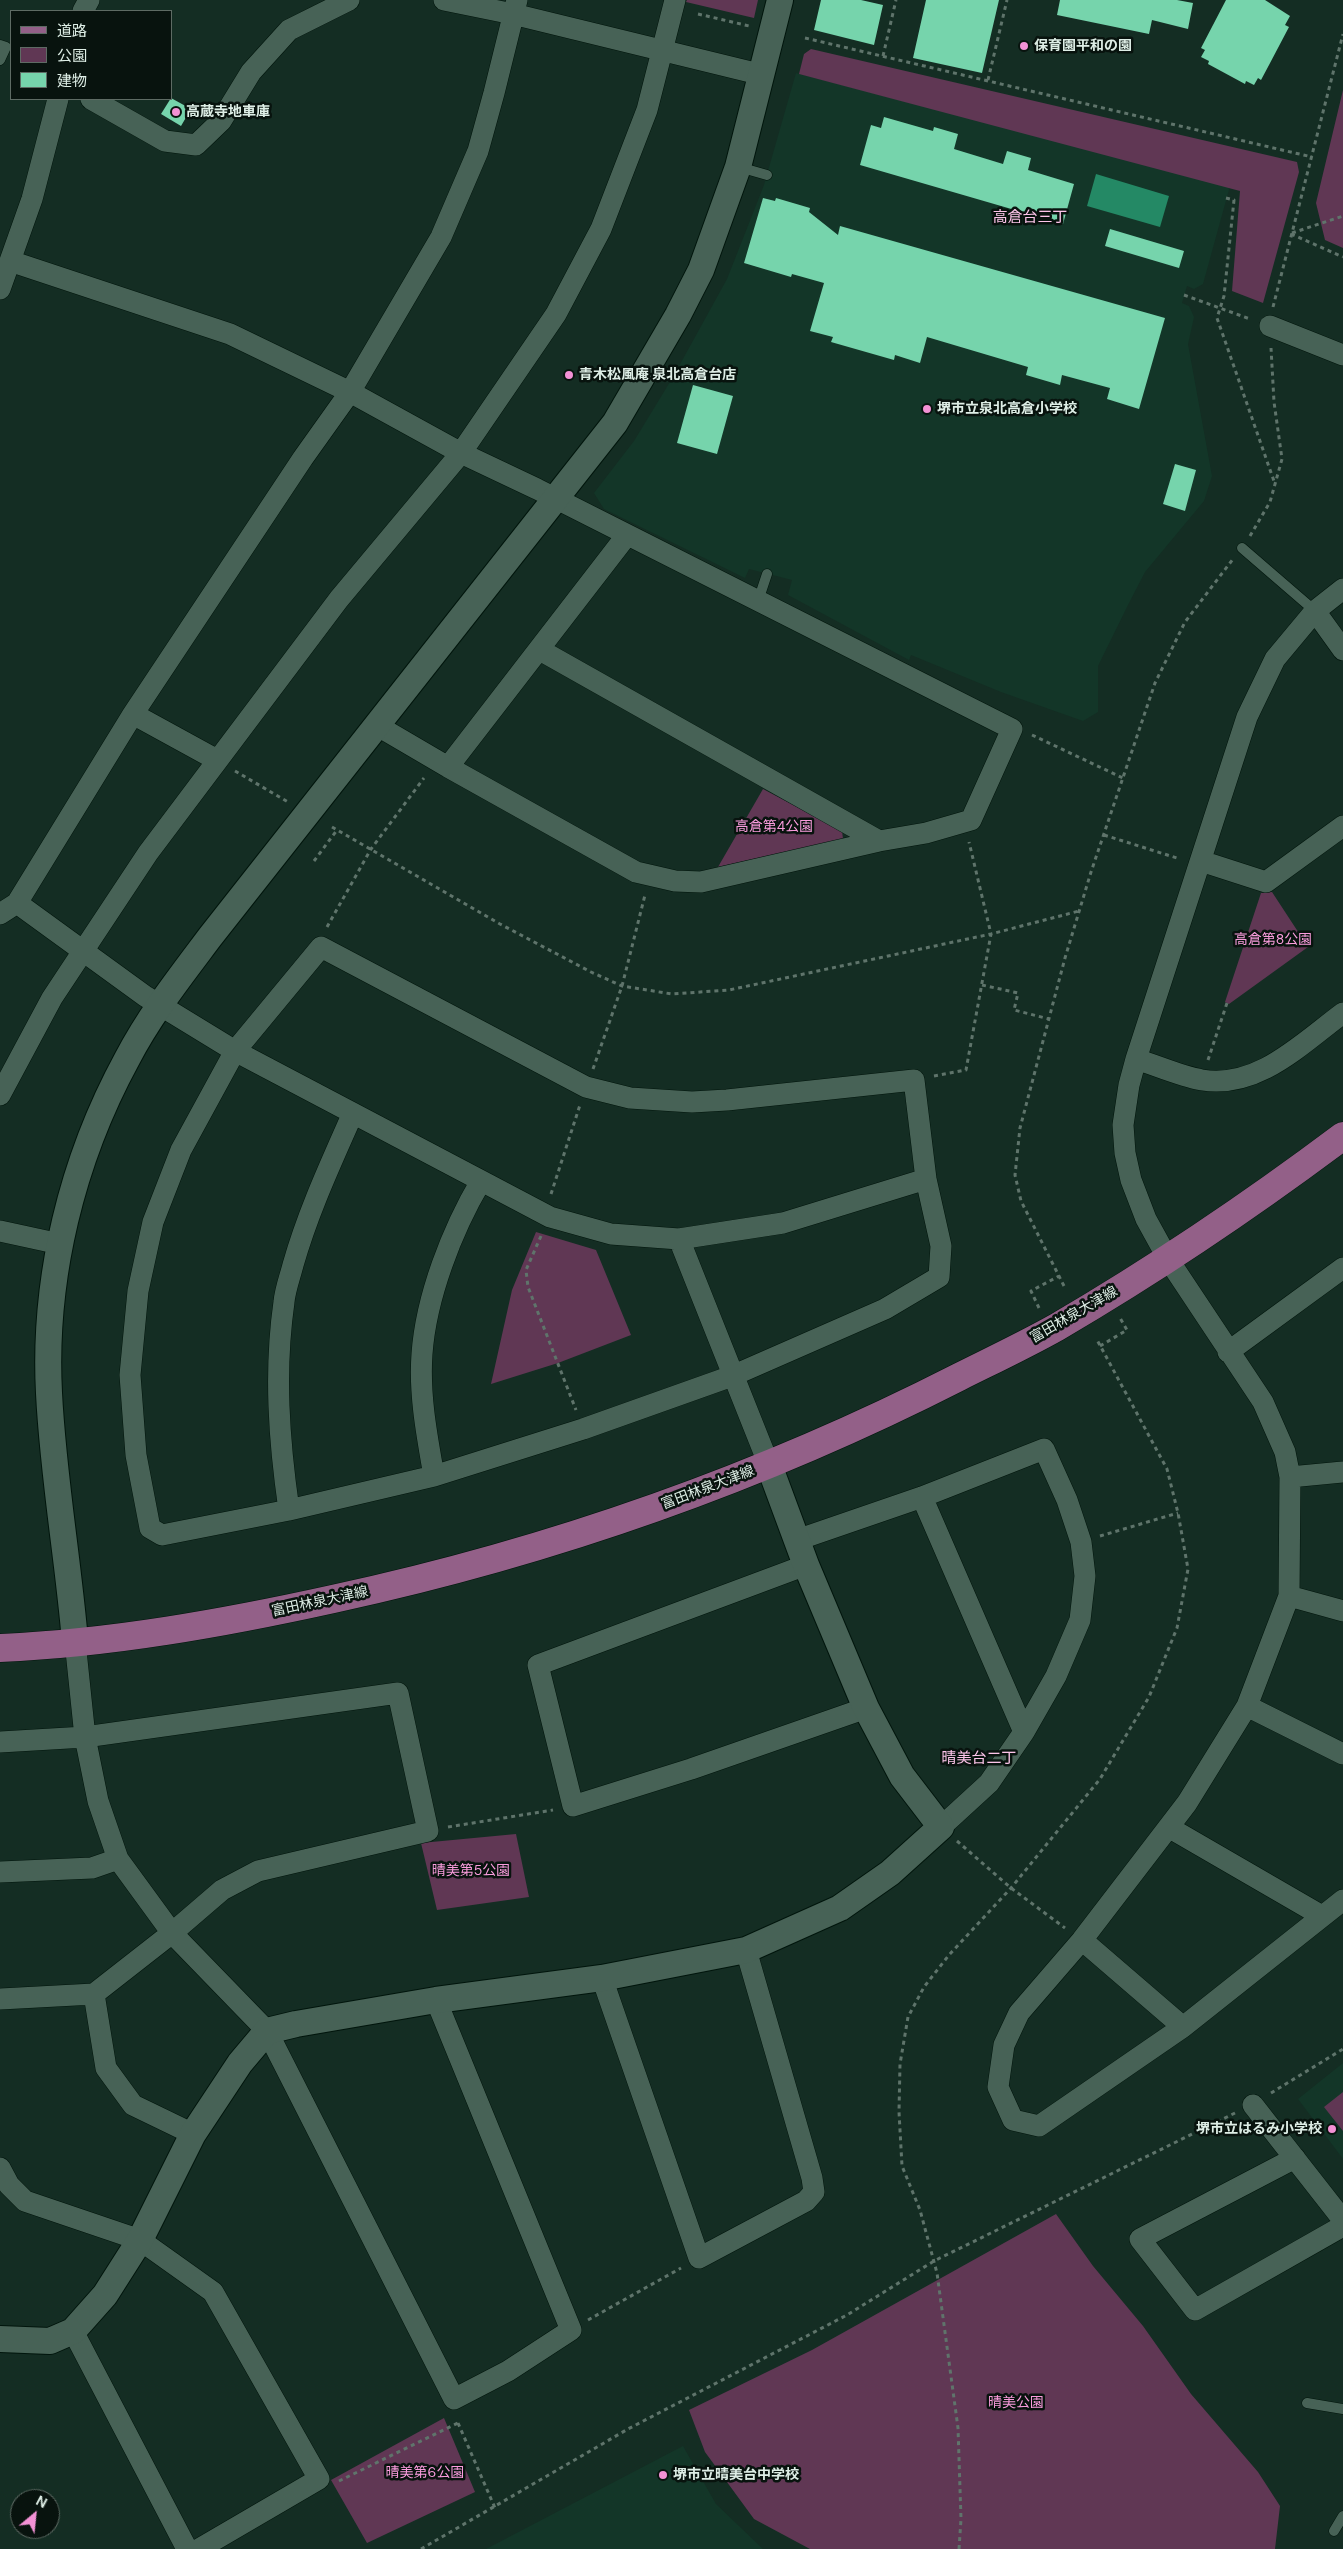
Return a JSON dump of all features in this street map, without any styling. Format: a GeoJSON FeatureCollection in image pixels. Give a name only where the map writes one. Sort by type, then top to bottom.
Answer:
{"type":"FeatureCollection","features":[{"type":"Feature","properties":{"kind":"main road","name":"富田林泉大津線"},"geometry":{"type":"LineString","coordinates":[[0,1648],[141,1634],[254,1616],[400,1584],[528,1551],[646,1511],[769,1464],[893,1411],[1054,1329],[1168,1259],[1269,1192],[1343,1136]]}},
{"type":"Feature","properties":{"kind":"street"},"geometry":{"type":"LineString","coordinates":[[93,100],[166,141],[196,145],[221,121],[251,72],[289,30],[349,0]]}},
{"type":"Feature","properties":{"kind":"street"},"geometry":{"type":"LineString","coordinates":[[444,0],[515,7],[662,52],[763,75]]}},
{"type":"Feature","properties":{"kind":"street"},"geometry":{"type":"LineString","coordinates":[[0,1095],[52,998],[148,853],[339,599],[462,453],[556,314],[601,229],[647,110],[675,0]]}},
{"type":"Feature","properties":{"kind":"street"},"geometry":{"type":"LineString","coordinates":[[436,2000],[571,2330],[508,2371],[454,2399],[291,2074],[267,2031],[172,1934],[118,1859],[98,1801],[85,1737],[49,1392],[52,1297],[60,1244],[78,1175],[98,1117],[127,1058],[159,1005],[210,937],[378,726],[615,422],[678,315],[701,270],[738,167],[763,75],[780,0]]}},
{"type":"Feature","properties":{"kind":"street"},"geometry":{"type":"LineString","coordinates":[[515,7],[478,151],[441,237],[350,392],[303,458],[132,714],[9,909],[82,951],[159,1005],[235,1051],[550,1217],[611,1234],[679,1239],[783,1223],[926,1179]]}},
{"type":"Feature","properties":{"kind":"street"},"geometry":{"type":"LineString","coordinates":[[0,289],[32,199],[58,100]]}},
{"type":"Feature","properties":{"kind":"street"},"geometry":{"type":"LineString","coordinates":[[10,261],[230,334],[350,392],[462,453],[1012,729],[971,820],[926,833],[879,841],[701,882],[675,882],[636,872],[442,764],[378,726]]}},
{"type":"Feature","properties":{"kind":"street"},"geometry":{"type":"LineString","coordinates":[[1270,326],[1343,355]]}},
{"type":"Feature","properties":{"kind":"street"},"geometry":{"type":"LineString","coordinates":[[442,764],[540,650],[628,535]]}},
{"type":"Feature","properties":{"kind":"street"},"geometry":{"type":"LineString","coordinates":[[1343,588],[1315,611],[1275,659],[1247,717],[1136,1059],[1129,1085],[1123,1125],[1124,1153],[1131,1180],[1146,1219],[1168,1259],[1263,1402],[1285,1452],[1290,1477],[1289,1596],[1247,1706],[1170,1828],[1082,1940],[1019,2013],[1004,2045],[998,2087],[1013,2120],[1039,2126],[1183,2027],[1343,1900]]}},
{"type":"Feature","properties":{"kind":"street"},"geometry":{"type":"LineString","coordinates":[[1315,611],[1343,650]]}},
{"type":"Feature","properties":{"kind":"street"},"geometry":{"type":"LineString","coordinates":[[540,650],[879,841]]}},
{"type":"Feature","properties":{"kind":"street"},"geometry":{"type":"LineString","coordinates":[[132,714],[217,760]]}},
{"type":"Feature","properties":{"kind":"street"},"geometry":{"type":"LineString","coordinates":[[1200,863],[1266,882],[1343,826]]}},
{"type":"Feature","properties":{"kind":"street"},"geometry":{"type":"LineString","coordinates":[[321,947],[586,1087],[630,1098],[692,1102],[727,1100],[914,1080],[926,1179],[942,1246],[939,1276],[885,1309],[732,1376],[583,1429],[434,1476],[289,1510],[162,1535],[150,1528],[136,1455],[130,1375],[138,1291],[152,1222],[181,1150],[235,1051],[321,947]]}},
{"type":"Feature","properties":{"kind":"street"},"geometry":{"type":"LineString","coordinates":[[1136,1059],[1202,1080],[1232,1082],[1258,1074],[1343,1013]]}},
{"type":"Feature","properties":{"kind":"street"},"geometry":{"type":"LineString","coordinates":[[289,1510],[280,1448],[277,1374],[284,1300],[302,1235],[318,1192],[353,1114]]}},
{"type":"Feature","properties":{"kind":"street"},"geometry":{"type":"LineString","coordinates":[[434,1476],[424,1420],[422,1354],[434,1292],[462,1213],[481,1182]]}},
{"type":"Feature","properties":{"kind":"street"},"geometry":{"type":"LineString","coordinates":[[0,1232],[60,1244]]}},
{"type":"Feature","properties":{"kind":"street"},"geometry":{"type":"LineString","coordinates":[[679,1239],[732,1376],[769,1464],[806,1565],[866,1708],[902,1776],[941,1827]]}},
{"type":"Feature","properties":{"kind":"street"},"geometry":{"type":"LineString","coordinates":[[1228,1352],[1343,1268]]}},
{"type":"Feature","properties":{"kind":"street"},"geometry":{"type":"LineString","coordinates":[[0,2339],[50,2341],[73,2332],[105,2295],[140,2240],[193,2134],[240,2062],[267,2031],[296,2024],[436,2000],[602,1978],[746,1950],[840,1908],[890,1873],[989,1783],[1024,1732],[1056,1676],[1080,1620],[1085,1576],[1081,1542],[1067,1500],[1044,1449],[922,1497],[798,1540]]}},
{"type":"Feature","properties":{"kind":"street"},"geometry":{"type":"LineString","coordinates":[[1290,1477],[1343,1472]]}},
{"type":"Feature","properties":{"kind":"street"},"geometry":{"type":"LineString","coordinates":[[922,1497],[1024,1732]]}},
{"type":"Feature","properties":{"kind":"street"},"geometry":{"type":"LineString","coordinates":[[806,1565],[538,1665],[572,1806],[691,1769],[866,1708]]}},
{"type":"Feature","properties":{"kind":"street"},"geometry":{"type":"LineString","coordinates":[[1289,1596],[1343,1611]]}},
{"type":"Feature","properties":{"kind":"street"},"geometry":{"type":"LineString","coordinates":[[0,1742],[85,1737],[398,1693],[428,1831],[258,1871],[222,1890],[172,1934],[94,1994],[0,2000]]}},
{"type":"Feature","properties":{"kind":"street"},"geometry":{"type":"LineString","coordinates":[[1247,1706],[1343,1754]]}},
{"type":"Feature","properties":{"kind":"street"},"geometry":{"type":"LineString","coordinates":[[1170,1828],[1322,1916]]}},
{"type":"Feature","properties":{"kind":"street"},"geometry":{"type":"LineString","coordinates":[[0,1872],[92,1868],[118,1859]]}},
{"type":"Feature","properties":{"kind":"street"},"geometry":{"type":"LineString","coordinates":[[1082,1940],[1183,2027]]}},
{"type":"Feature","properties":{"kind":"street"},"geometry":{"type":"LineString","coordinates":[[602,1978],[699,2258],[806,2201],[814,2192],[812,2178],[746,1950]]}},
{"type":"Feature","properties":{"kind":"street"},"geometry":{"type":"LineString","coordinates":[[94,1994],[106,2068],[133,2105],[193,2134]]}},
{"type":"Feature","properties":{"kind":"street"},"geometry":{"type":"LineString","coordinates":[[1253,2105],[1343,2220]]}},
{"type":"Feature","properties":{"kind":"street"},"geometry":{"type":"LineString","coordinates":[[1295,2158],[1140,2239],[1195,2310],[1343,2226]]}},
{"type":"Feature","properties":{"kind":"street"},"geometry":{"type":"LineString","coordinates":[[0,2168],[9,2185],[25,2201],[140,2240],[213,2292],[319,2479],[199,2549]]}},
{"type":"Feature","properties":{"kind":"street"},"geometry":{"type":"LineString","coordinates":[[73,2332],[187,2549]]}},
{"type":"Feature","properties":{"kind":"lane"},"geometry":{"type":"LineString","coordinates":[[0,45],[6,47],[0,60]]}},
{"type":"Feature","properties":{"kind":"lane"},"geometry":{"type":"LineString","coordinates":[[738,167],[767,175]]}},
{"type":"Feature","properties":{"kind":"lane"},"geometry":{"type":"LineString","coordinates":[[1242,548],[1315,611]]}},
{"type":"Feature","properties":{"kind":"lane"},"geometry":{"type":"LineString","coordinates":[[758,601],[767,574]]}},
{"type":"Feature","properties":{"kind":"lane"},"geometry":{"type":"LineString","coordinates":[[1307,2403],[1343,2409]]}},
{"type":"Feature","properties":{"kind":"lane"},"geometry":{"type":"LineString","coordinates":[[1334,2531],[1343,2516]]}},
{"type":"Feature","properties":{"kind":"path"},"geometry":{"type":"LineString","coordinates":[[882,56],[896,0]]}},
{"type":"Feature","properties":{"kind":"path"},"geometry":{"type":"LineString","coordinates":[[988,80],[1007,0]]}},
{"type":"Feature","properties":{"kind":"path"},"geometry":{"type":"LineString","coordinates":[[698,14],[749,26]]}},
{"type":"Feature","properties":{"kind":"path"},"geometry":{"type":"LineString","coordinates":[[805,38],[1312,157],[1343,34]]}},
{"type":"Feature","properties":{"kind":"path"},"geometry":{"type":"LineString","coordinates":[[1226,198],[1234,200],[1224,296],[1217,318],[1275,485]]}},
{"type":"Feature","properties":{"kind":"path"},"geometry":{"type":"LineString","coordinates":[[1343,216],[1291,234],[1343,257]]}},
{"type":"Feature","properties":{"kind":"path"},"geometry":{"type":"LineString","coordinates":[[1184,295],[1270,326]]}},
{"type":"Feature","properties":{"kind":"path"},"geometry":{"type":"LineString","coordinates":[[1064,1286],[1022,1201],[1015,1175],[1020,1128],[1080,911],[1155,683],[1185,622],[1242,548]]}},
{"type":"Feature","properties":{"kind":"path"},"geometry":{"type":"LineString","coordinates":[[1012,729],[1020,730],[1125,778]]}},
{"type":"Feature","properties":{"kind":"path"},"geometry":{"type":"LineString","coordinates":[[217,760],[288,802]]}},
{"type":"Feature","properties":{"kind":"path"},"geometry":{"type":"LineString","coordinates":[[321,947],[322,936],[370,849],[442,764]]}},
{"type":"Feature","properties":{"kind":"path"},"geometry":{"type":"LineString","coordinates":[[914,1080],[966,1070],[991,934],[964,822]]}},
{"type":"Feature","properties":{"kind":"path"},"geometry":{"type":"LineString","coordinates":[[332,827],[500,924],[622,986],[672,994],[729,990],[991,934],[1080,911]]}},
{"type":"Feature","properties":{"kind":"path"},"geometry":{"type":"LineString","coordinates":[[314,861],[337,830]]}},
{"type":"Feature","properties":{"kind":"path"},"geometry":{"type":"LineString","coordinates":[[1104,835],[1200,863]]}},
{"type":"Feature","properties":{"kind":"path"},"geometry":{"type":"LineString","coordinates":[[622,986],[650,877]]}},
{"type":"Feature","properties":{"kind":"path"},"geometry":{"type":"LineString","coordinates":[[982,985],[1018,994],[1014,1010],[1049,1019]]}},
{"type":"Feature","properties":{"kind":"path"},"geometry":{"type":"LineString","coordinates":[[1202,1080],[1227,1003]]}},
{"type":"Feature","properties":{"kind":"path"},"geometry":{"type":"LineString","coordinates":[[550,1217],[526,1270],[528,1287],[583,1429]]}},
{"type":"Feature","properties":{"kind":"path"},"geometry":{"type":"LineString","coordinates":[[1039,1308],[1031,1291],[1059,1276]]}},
{"type":"Feature","properties":{"kind":"path"},"geometry":{"type":"LineString","coordinates":[[1100,1346],[1127,1330],[1120,1318]]}},
{"type":"Feature","properties":{"kind":"path"},"geometry":{"type":"LineString","coordinates":[[959,2549],[961,2519],[958,2428],[934,2262],[920,2210],[902,2166],[899,2112],[900,2064],[908,2017],[924,1987],[949,1955],[1011,1888],[1100,1779],[1149,1697],[1177,1628],[1188,1569],[1178,1513],[1167,1470],[1096,1338]]}},
{"type":"Feature","properties":{"kind":"path"},"geometry":{"type":"LineString","coordinates":[[1081,1542],[1178,1513]]}},
{"type":"Feature","properties":{"kind":"path"},"geometry":{"type":"LineString","coordinates":[[428,1831],[572,1806]]}},
{"type":"Feature","properties":{"kind":"path"},"geometry":{"type":"LineString","coordinates":[[941,1827],[1011,1888],[1082,1940]]}},
{"type":"Feature","properties":{"kind":"path"},"geometry":{"type":"LineString","coordinates":[[421,2549],[495,2508],[628,2429],[846,2315],[934,2262],[1253,2105],[1343,2049]]}},
{"type":"Feature","properties":{"kind":"path"},"geometry":{"type":"LineString","coordinates":[[571,2330],[699,2258]]}},
{"type":"Feature","properties":{"kind":"path"},"geometry":{"type":"LineString","coordinates":[[454,2399],[452,2411],[495,2508]]}},
{"type":"Feature","properties":{"kind":"path"},"geometry":{"type":"LineString","coordinates":[[319,2479],[333,2484],[458,2423]]}},
{"type":"Feature","properties":{"kind":"shaded area","name":"堺市立泉北高倉小学校"},"geometry":{"type":"Polygon","coordinates":[[[796,73],[1230,186],[1203,284],[1194,289],[1187,286],[1182,303],[1189,306],[1194,317],[1188,344],[1212,476],[1204,501],[1145,572],[1098,666],[1098,712],[1083,721],[1001,692],[911,655],[909,660],[788,595],[792,580],[749,569],[745,578],[604,509],[594,493],[634,441],[673,377],[727,279],[764,185],[796,73]]]}},
{"type":"Feature","properties":{"kind":"shaded area"},"geometry":{"type":"Polygon","coordinates":[[[1096,174],[1169,196],[1160,227],[1087,206],[1096,174]]]}},
{"type":"Feature","properties":{"kind":"shaded area","name":"堺市立はるみ小学校"},"geometry":{"type":"Polygon","coordinates":[[[1343,2063],[1343,2159],[1298,2099],[1343,2063]]]}},
{"type":"Feature","properties":{"kind":"shaded area","name":"堺市立晴美台中学校"},"geometry":{"type":"Polygon","coordinates":[[[683,2446],[716,2504],[763,2549],[486,2549],[683,2446]]]}},
{"type":"Feature","properties":{"kind":"green space"},"geometry":{"type":"Polygon","coordinates":[[[687,0],[758,0],[754,18],[686,2],[687,0]]]}},
{"type":"Feature","properties":{"kind":"green space"},"geometry":{"type":"Polygon","coordinates":[[[811,49],[1297,162],[1299,172],[1263,303],[1232,291],[1240,191],[799,74],[804,54],[811,49]]]}},
{"type":"Feature","properties":{"kind":"green space"},"geometry":{"type":"Polygon","coordinates":[[[1343,90],[1343,248],[1325,240],[1316,203],[1343,90]]]}},
{"type":"Feature","properties":{"kind":"green space","name":"高倉第4公園"},"geometry":{"type":"Polygon","coordinates":[[[763,789],[842,831],[843,839],[718,867],[763,789]]]}},
{"type":"Feature","properties":{"kind":"green space","name":"高倉第8公園"},"geometry":{"type":"Polygon","coordinates":[[[1272,892],[1308,947],[1229,1004],[1225,1002],[1261,893],[1272,892]]]}},
{"type":"Feature","properties":{"kind":"green space"},"geometry":{"type":"Polygon","coordinates":[[[536,1232],[596,1250],[631,1335],[558,1363],[491,1384],[512,1290],[536,1232]]]}},
{"type":"Feature","properties":{"kind":"green space","name":"晴美第5公園"},"geometry":{"type":"Polygon","coordinates":[[[516,1834],[529,1897],[437,1910],[421,1843],[516,1834]]]}},
{"type":"Feature","properties":{"kind":"green space"},"geometry":{"type":"Polygon","coordinates":[[[1343,2092],[1343,2131],[1324,2107],[1343,2092]]]}},
{"type":"Feature","properties":{"kind":"green space","name":"晴美公園"},"geometry":{"type":"Polygon","coordinates":[[[1056,2214],[1093,2266],[1143,2326],[1191,2394],[1258,2472],[1280,2506],[1275,2549],[810,2549],[754,2519],[705,2452],[689,2410],[812,2350],[1056,2214]]]}},
{"type":"Feature","properties":{"kind":"green space","name":"晴美第6公園"},"geometry":{"type":"Polygon","coordinates":[[[444,2418],[475,2492],[367,2543],[331,2480],[444,2418]]]}},
{"type":"Feature","properties":{"kind":"building"},"geometry":{"type":"Polygon","coordinates":[[[821,0],[861,0],[883,5],[874,45],[814,30],[821,0]]]}},
{"type":"Feature","properties":{"kind":"building"},"geometry":{"type":"Polygon","coordinates":[[[926,0],[999,0],[982,73],[913,58],[926,0]]]}},
{"type":"Feature","properties":{"kind":"building"},"geometry":{"type":"Polygon","coordinates":[[[1060,0],[1177,0],[1193,3],[1188,29],[1152,20],[1149,34],[1057,15],[1060,0]]]}},
{"type":"Feature","properties":{"kind":"building"},"geometry":{"type":"Polygon","coordinates":[[[1226,0],[1265,0],[1290,16],[1285,25],[1289,27],[1261,80],[1258,78],[1254,85],[1246,81],[1245,84],[1208,64],[1209,61],[1201,57],[1205,50],[1201,48],[1226,0]]]}},
{"type":"Feature","properties":{"kind":"building","name":"高蔵寺地車庫"},"geometry":{"type":"Polygon","coordinates":[[[172,99],[191,109],[181,126],[161,114],[172,99]]]}},
{"type":"Feature","properties":{"kind":"building"},"geometry":{"type":"Polygon","coordinates":[[[884,117],[933,131],[934,127],[958,134],[954,149],[1003,164],[1007,151],[1031,158],[1028,170],[1074,184],[1063,224],[860,165],[871,125],[881,128],[884,117]]]}},
{"type":"Feature","properties":{"kind":"building"},"geometry":{"type":"Polygon","coordinates":[[[763,198],[775,201],[776,198],[810,208],[809,212],[838,235],[840,226],[1165,318],[1139,409],[1107,399],[1110,388],[1062,375],[1060,385],[1026,375],[1028,367],[927,337],[920,363],[895,355],[894,360],[831,342],[833,337],[810,331],[824,283],[792,274],[791,277],[744,263],[763,198]]]}},
{"type":"Feature","properties":{"kind":"building"},"geometry":{"type":"Polygon","coordinates":[[[1110,229],[1184,251],[1179,268],[1105,246],[1110,229]]]}},
{"type":"Feature","properties":{"kind":"building"},"geometry":{"type":"Polygon","coordinates":[[[693,385],[733,396],[717,454],[677,443],[693,385]]]}},
{"type":"Feature","properties":{"kind":"building"},"geometry":{"type":"Polygon","coordinates":[[[1175,464],[1196,470],[1185,511],[1163,504],[1175,464]]]}},
{"type":"Feature","properties":{"kind":"place","name":"保育園平和の園"},"geometry":{"type":"Point","coordinates":[1024,46]}},
{"type":"Feature","properties":{"kind":"place","name":"高蔵寺地車庫"},"geometry":{"type":"Point","coordinates":[176,112]}},
{"type":"Feature","properties":{"kind":"place","name":"青木松風庵 泉北高倉台店"},"geometry":{"type":"Point","coordinates":[569,375]}},
{"type":"Feature","properties":{"kind":"place","name":"堺市立泉北高倉小学校"},"geometry":{"type":"Point","coordinates":[927,409]}},
{"type":"Feature","properties":{"kind":"place","name":"堺市立はるみ小学校"},"geometry":{"type":"Point","coordinates":[1332,2129]}},
{"type":"Feature","properties":{"kind":"place","name":"堺市立晴美台中学校"},"geometry":{"type":"Point","coordinates":[663,2475]}},
{"type":"Feature","properties":{"kind":"district","name":"高倉台三丁"},"geometry":{"type":"Point","coordinates":[1030,218]}},
{"type":"Feature","properties":{"kind":"district","name":"晴美台二丁"},"geometry":{"type":"Point","coordinates":[979,1759]}}]}
